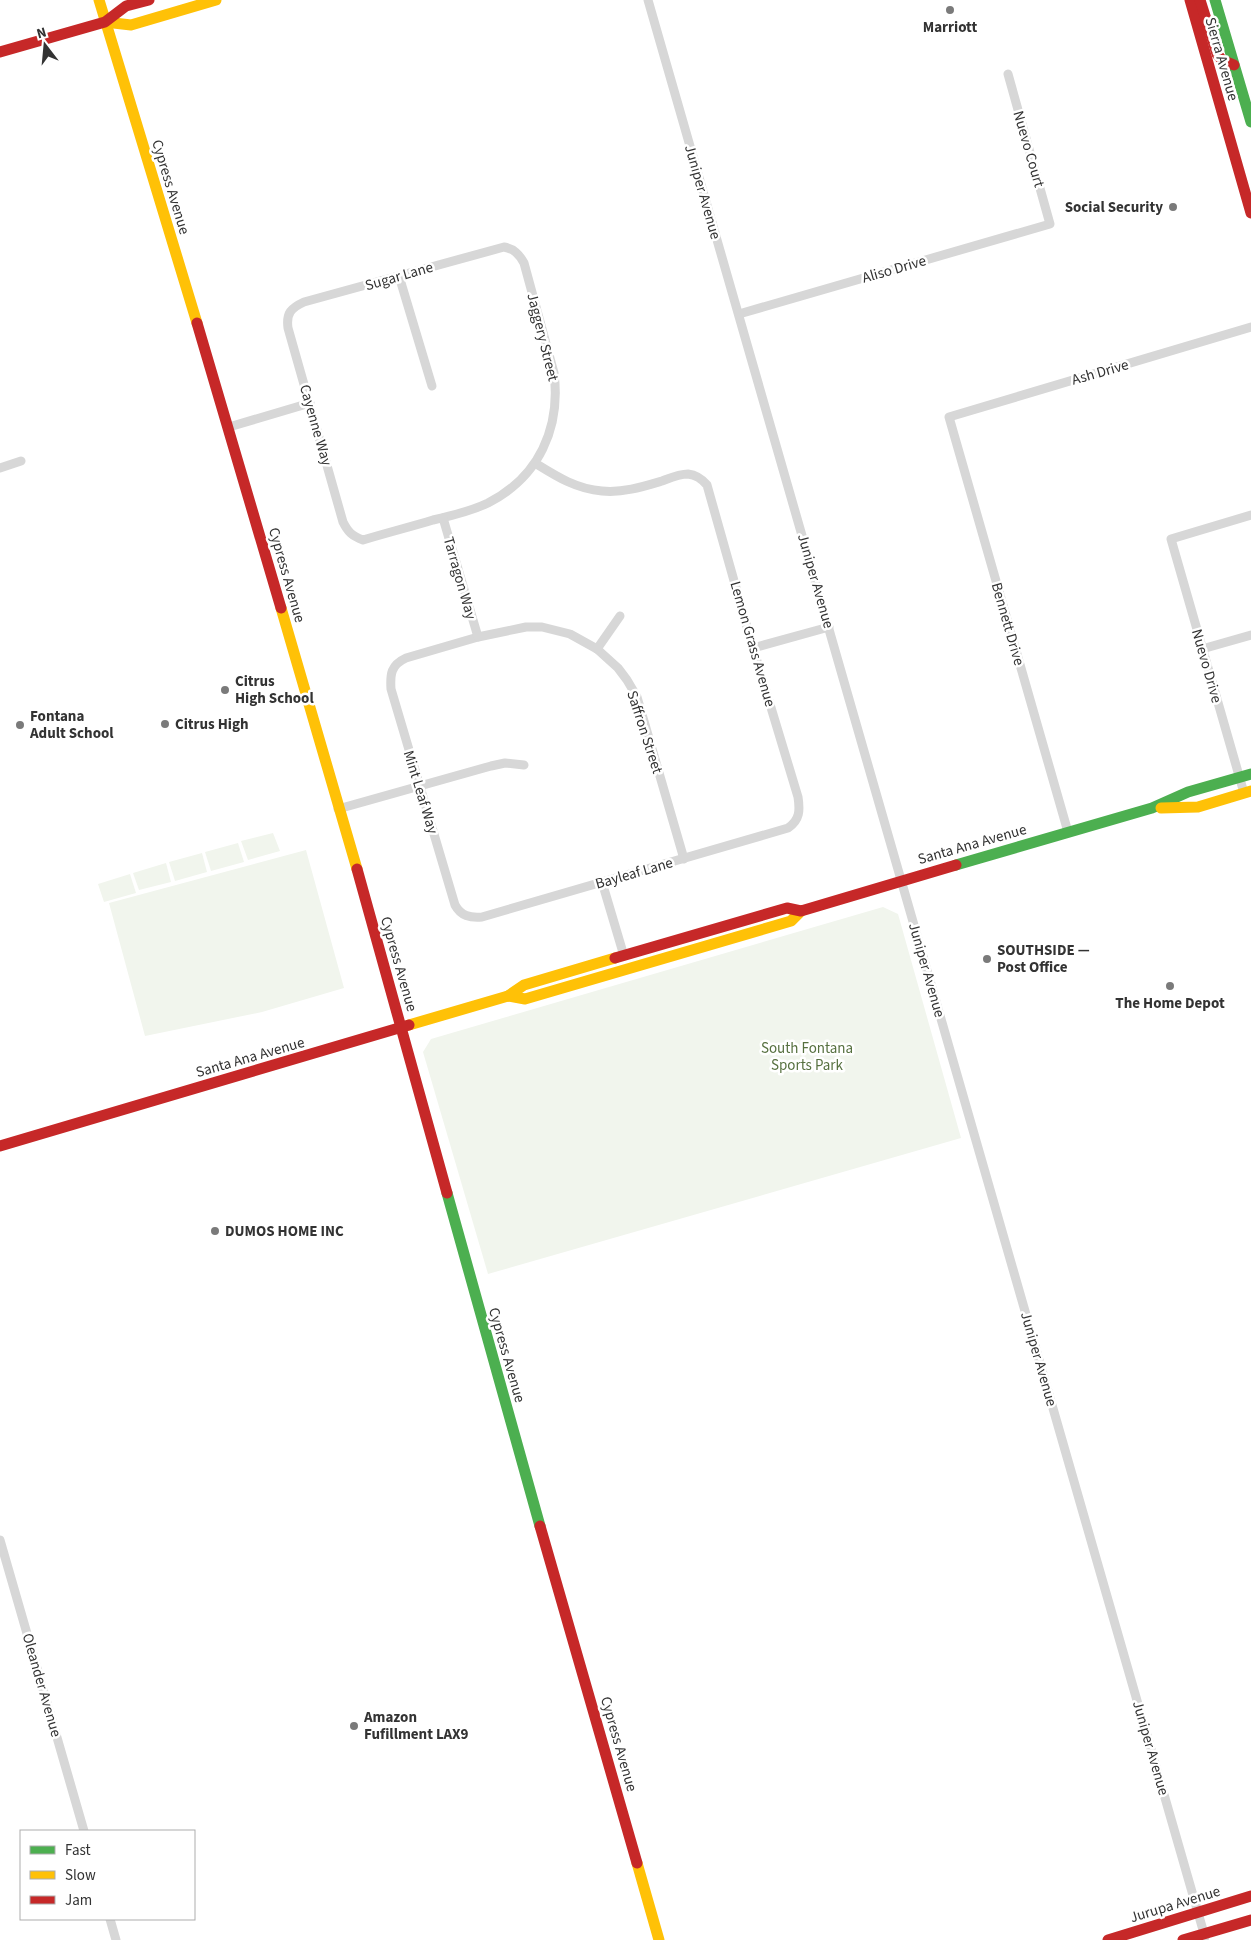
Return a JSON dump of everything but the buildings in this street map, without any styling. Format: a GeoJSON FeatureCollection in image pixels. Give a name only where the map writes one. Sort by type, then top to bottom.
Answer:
{"type":"FeatureCollection","features":[{"type":"Feature","properties":{"kind":"street","name":"Cypress Avenue"},"geometry":{"type":"LineString","coordinates":[[99,0],[229,427],[402,1027],[486,1337],[659,1940]]}},
{"type":"Feature","properties":{"kind":"street"},"geometry":{"type":"LineString","coordinates":[[0,52],[105,22],[126,6],[149,0]]}},
{"type":"Feature","properties":{"kind":"street"},"geometry":{"type":"LineString","coordinates":[[105,22],[131,25],[216,0]]}},
{"type":"Feature","properties":{"kind":"street","name":"Juniper Avenue"},"geometry":{"type":"LineString","coordinates":[[648,0],[1205,1937]]}},
{"type":"Feature","properties":{"kind":"street","name":"Sierra Avenue"},"geometry":{"type":"LineString","coordinates":[[1190,0],[1251,213]]}},
{"type":"Feature","properties":{"kind":"street"},"geometry":{"type":"LineString","coordinates":[[1200,0],[1217,54],[1222,60],[1234,65]]}},
{"type":"Feature","properties":{"kind":"street","name":"Sierra Avenue"},"geometry":{"type":"LineString","coordinates":[[1216,0],[1251,122]]}},
{"type":"Feature","properties":{"kind":"street","name":"Nuevo Court"},"geometry":{"type":"LineString","coordinates":[[1008,74],[1050,224]]}},
{"type":"Feature","properties":{"kind":"street","name":"Aliso Drive"},"geometry":{"type":"LineString","coordinates":[[739,314],[1050,224]]}},
{"type":"Feature","properties":{"kind":"street","name":"Sugar Lane"},"geometry":{"type":"LineString","coordinates":[[290,311],[295,306],[304,302],[493,249],[512,248]]}},
{"type":"Feature","properties":{"kind":"street","name":"Jaggery Street"},"geometry":{"type":"LineString","coordinates":[[353,536],[363,540],[479,507],[502,495],[516,484],[535,463],[550,435],[556,388],[554,373],[524,263],[520,255],[512,248]]}},
{"type":"Feature","properties":{"kind":"street"},"geometry":{"type":"LineString","coordinates":[[399,276],[432,386]]}},
{"type":"Feature","properties":{"kind":"street","name":"Cayenne Way"},"geometry":{"type":"LineString","coordinates":[[290,311],[287,319],[288,328],[343,522],[353,536]]}},
{"type":"Feature","properties":{"kind":"street","name":"Ash Drive"},"geometry":{"type":"LineString","coordinates":[[949,417],[1251,327]]}},
{"type":"Feature","properties":{"kind":"street"},"geometry":{"type":"LineString","coordinates":[[229,427],[310,403]]}},
{"type":"Feature","properties":{"kind":"street","name":"Bennett Drive"},"geometry":{"type":"LineString","coordinates":[[949,417],[1068,832]]}},
{"type":"Feature","properties":{"kind":"street"},"geometry":{"type":"LineString","coordinates":[[0,468],[21,462]]}},
{"type":"Feature","properties":{"kind":"street","name":"Lemon Grass Avenue"},"geometry":{"type":"LineString","coordinates":[[535,463],[569,483],[601,491],[618,492],[634,489],[681,475],[696,476],[708,485],[753,648],[798,797],[799,816]]}},
{"type":"Feature","properties":{"kind":"street","name":"Nuevo Drive"},"geometry":{"type":"LineString","coordinates":[[1248,792],[1245,776],[1202,649],[1171,539],[1251,515]]}},
{"type":"Feature","properties":{"kind":"street","name":"Tarragon Way"},"geometry":{"type":"LineString","coordinates":[[443,518],[478,637]]}},
{"type":"Feature","properties":{"kind":"street"},"geometry":{"type":"LineString","coordinates":[[597,650],[620,616]]}},
{"type":"Feature","properties":{"kind":"street","name":"Saffron Street"},"geometry":{"type":"LineString","coordinates":[[393,666],[406,658],[511,629],[542,627],[570,634],[597,650],[618,668],[637,697],[684,859]]}},
{"type":"Feature","properties":{"kind":"street"},"geometry":{"type":"LineString","coordinates":[[753,648],[829,627]]}},
{"type":"Feature","properties":{"kind":"street"},"geometry":{"type":"LineString","coordinates":[[1202,649],[1251,635]]}},
{"type":"Feature","properties":{"kind":"street","name":"Mint Leaf Way"},"geometry":{"type":"LineString","coordinates":[[393,666],[390,673],[390,689],[455,905],[463,915]]}},
{"type":"Feature","properties":{"kind":"street"},"geometry":{"type":"LineString","coordinates":[[338,809],[505,763],[524,764]]}},
{"type":"Feature","properties":{"kind":"street","name":"Santa Ana Avenue"},"geometry":{"type":"LineString","coordinates":[[508,996],[525,999],[791,921],[801,911],[1152,808],[1188,792],[1245,776]]}},
{"type":"Feature","properties":{"kind":"street","name":"Santa Ana Avenue"},"geometry":{"type":"LineString","coordinates":[[1152,808],[1198,807],[1248,792]]}},
{"type":"Feature","properties":{"kind":"street","name":"Bayleaf Lane"},"geometry":{"type":"LineString","coordinates":[[463,915],[482,917],[684,859],[788,828],[795,823],[799,816]]}},
{"type":"Feature","properties":{"kind":"street"},"geometry":{"type":"LineString","coordinates":[[602,882],[624,956]]}},
{"type":"Feature","properties":{"kind":"street","name":"Santa Ana Avenue"},"geometry":{"type":"LineString","coordinates":[[0,1146],[508,996],[524,985],[787,908],[801,911]]}},
{"type":"Feature","properties":{"kind":"street","name":"Oleander Avenue"},"geometry":{"type":"LineString","coordinates":[[0,1540],[84,1830]]}},
{"type":"Feature","properties":{"kind":"street","name":"Jurupa Avenue"},"geometry":{"type":"LineString","coordinates":[[1108,1940],[1251,1896]]}},
{"type":"Feature","properties":{"kind":"street"},"geometry":{"type":"LineString","coordinates":[[110,1920],[116,1940]]}},
{"type":"Feature","properties":{"kind":"street"},"geometry":{"type":"LineString","coordinates":[[1183,1940],[1205,1937],[1251,1920]]}},
{"type":"Feature","properties":{"kind":"green space"},"geometry":{"type":"Polygon","coordinates":[[[273,833],[280,851],[248,860],[241,841],[273,833]]]}},
{"type":"Feature","properties":{"kind":"green space"},"geometry":{"type":"Polygon","coordinates":[[[238,843],[244,862],[211,871],[205,852],[238,843]]]}},
{"type":"Feature","properties":{"kind":"green space"},"geometry":{"type":"Polygon","coordinates":[[[306,850],[344,988],[262,1012],[145,1036],[109,903],[306,850]]]}},
{"type":"Feature","properties":{"kind":"green space"},"geometry":{"type":"Polygon","coordinates":[[[202,853],[207,872],[175,881],[169,862],[202,853]]]}},
{"type":"Feature","properties":{"kind":"green space"},"geometry":{"type":"Polygon","coordinates":[[[166,863],[171,882],[139,890],[133,873],[166,863]]]}},
{"type":"Feature","properties":{"kind":"green space"},"geometry":{"type":"Polygon","coordinates":[[[130,874],[136,893],[104,902],[98,884],[130,874]]]}},
{"type":"Feature","properties":{"kind":"green space","name":"South Fontana Sports Park"},"geometry":{"type":"Polygon","coordinates":[[[883,907],[898,914],[961,1138],[488,1274],[423,1052],[431,1039],[883,907]]]}},
{"type":"Feature","properties":{"kind":"traffic: fast"},"geometry":{"type":"LineString","coordinates":[[1215,0],[1251,122]]}},
{"type":"Feature","properties":{"kind":"traffic: fast"},"geometry":{"type":"LineString","coordinates":[[956,865],[1152,808],[1188,792],[1251,774]]}},
{"type":"Feature","properties":{"kind":"traffic: fast"},"geometry":{"type":"LineString","coordinates":[[447,1193],[540,1526]]}},
{"type":"Feature","properties":{"kind":"traffic: slow"},"geometry":{"type":"LineString","coordinates":[[99,0],[197,323]]}},
{"type":"Feature","properties":{"kind":"traffic: slow"},"geometry":{"type":"LineString","coordinates":[[105,22],[131,25],[216,0]]}},
{"type":"Feature","properties":{"kind":"traffic: slow"},"geometry":{"type":"LineString","coordinates":[[281,608],[357,869]]}},
{"type":"Feature","properties":{"kind":"traffic: slow"},"geometry":{"type":"LineString","coordinates":[[1161,808],[1198,807],[1251,791]]}},
{"type":"Feature","properties":{"kind":"traffic: slow"},"geometry":{"type":"LineString","coordinates":[[508,996],[525,999],[791,921],[801,911]]}},
{"type":"Feature","properties":{"kind":"traffic: slow"},"geometry":{"type":"LineString","coordinates":[[409,1025],[508,996],[524,985],[615,958]]}},
{"type":"Feature","properties":{"kind":"traffic: slow"},"geometry":{"type":"LineString","coordinates":[[637,1863],[659,1940]]}},
{"type":"Feature","properties":{"kind":"traffic: jam"},"geometry":{"type":"LineString","coordinates":[[0,52],[105,22],[126,6],[149,0]]}},
{"type":"Feature","properties":{"kind":"traffic: jam"},"geometry":{"type":"LineString","coordinates":[[1190,0],[1251,213]]}},
{"type":"Feature","properties":{"kind":"traffic: jam"},"geometry":{"type":"LineString","coordinates":[[1200,0],[1217,54],[1222,60],[1234,65]]}},
{"type":"Feature","properties":{"kind":"traffic: jam"},"geometry":{"type":"LineString","coordinates":[[197,323],[281,608]]}},
{"type":"Feature","properties":{"kind":"traffic: jam"},"geometry":{"type":"LineString","coordinates":[[615,958],[787,908],[801,911],[956,865]]}},
{"type":"Feature","properties":{"kind":"traffic: jam"},"geometry":{"type":"LineString","coordinates":[[357,869],[447,1193]]}},
{"type":"Feature","properties":{"kind":"traffic: jam"},"geometry":{"type":"LineString","coordinates":[[0,1146],[409,1025]]}},
{"type":"Feature","properties":{"kind":"traffic: jam"},"geometry":{"type":"LineString","coordinates":[[540,1526],[637,1863]]}},
{"type":"Feature","properties":{"kind":"traffic: jam"},"geometry":{"type":"LineString","coordinates":[[1108,1940],[1251,1896]]}},
{"type":"Feature","properties":{"kind":"traffic: jam"},"geometry":{"type":"LineString","coordinates":[[1183,1940],[1251,1920]]}},
{"type":"Feature","properties":{"kind":"place","name":"Marriott"},"geometry":{"type":"Point","coordinates":[950,10]}},
{"type":"Feature","properties":{"kind":"place","name":"Social Security"},"geometry":{"type":"Point","coordinates":[1173,207]}},
{"type":"Feature","properties":{"kind":"place","name":"Citrus High School"},"geometry":{"type":"Point","coordinates":[225,690]}},
{"type":"Feature","properties":{"kind":"place","name":"Citrus High"},"geometry":{"type":"Point","coordinates":[165,724]}},
{"type":"Feature","properties":{"kind":"place","name":"Fontana Adult School"},"geometry":{"type":"Point","coordinates":[20,725]}},
{"type":"Feature","properties":{"kind":"place","name":"SOUTHSIDE — Post Office"},"geometry":{"type":"Point","coordinates":[987,959]}},
{"type":"Feature","properties":{"kind":"place","name":"The Home Depot"},"geometry":{"type":"Point","coordinates":[1170,986]}},
{"type":"Feature","properties":{"kind":"place","name":"DUMOS HOME INC"},"geometry":{"type":"Point","coordinates":[215,1231]}},
{"type":"Feature","properties":{"kind":"place","name":"Amazon Fufillment LAX9"},"geometry":{"type":"Point","coordinates":[354,1726]}}]}
